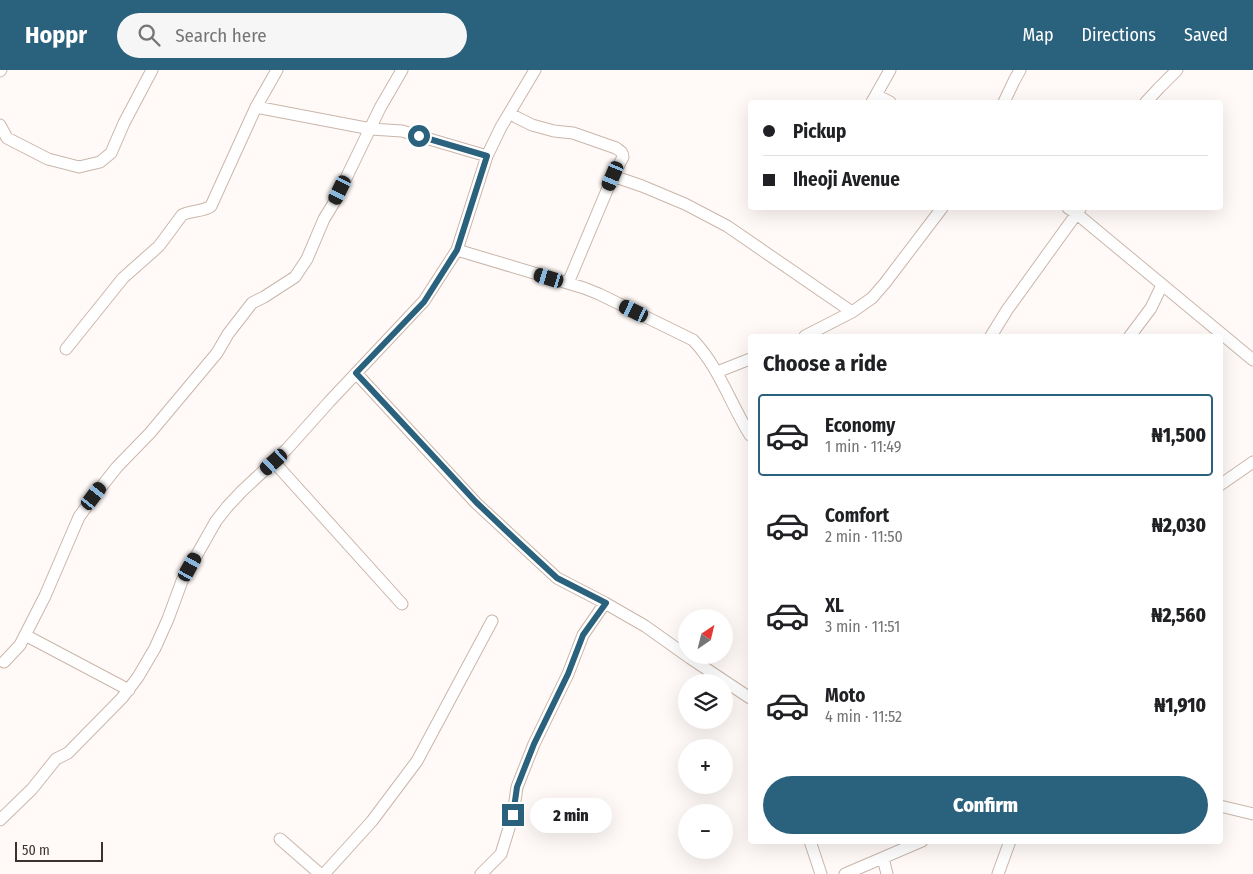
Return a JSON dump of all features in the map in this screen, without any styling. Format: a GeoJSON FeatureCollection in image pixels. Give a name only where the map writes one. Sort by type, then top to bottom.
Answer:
{"type":"FeatureCollection","features":[{"type":"Feature","properties":{"kind":"street"},"geometry":{"type":"LineString","coordinates":[[0,125],[6,138],[48,159],[79,167],[100,162],[111,153],[124,123],[152,70]]}},
{"type":"Feature","properties":{"kind":"street"},"geometry":{"type":"LineString","coordinates":[[66,349],[123,278],[159,246],[182,215],[212,206],[256,107],[277,70]]}},
{"type":"Feature","properties":{"kind":"street"},"geometry":{"type":"LineString","coordinates":[[4,662],[20,645],[25,636],[80,517],[94,496],[217,353],[228,334],[252,303],[298,274],[307,260],[324,219],[380,108],[402,70]]}},
{"type":"Feature","properties":{"kind":"street"},"geometry":{"type":"LineString","coordinates":[[0,820],[32,789],[56,759],[68,753],[129,690],[154,648],[168,619],[182,582],[216,521],[242,491],[274,462],[424,302],[457,250],[487,156],[535,70]]}},
{"type":"Feature","properties":{"kind":"street"},"geometry":{"type":"LineString","coordinates":[[874,99],[890,70]]}},
{"type":"Feature","properties":{"kind":"street"},"geometry":{"type":"LineString","coordinates":[[1005,100],[1020,70]]}},
{"type":"Feature","properties":{"kind":"street"},"geometry":{"type":"LineString","coordinates":[[1148,100],[1177,70]]}},
{"type":"Feature","properties":{"kind":"street"},"geometry":{"type":"LineString","coordinates":[[256,107],[371,129],[402,131],[487,156]]}},
{"type":"Feature","properties":{"kind":"street"},"geometry":{"type":"LineString","coordinates":[[510,113],[532,125],[573,134],[621,151],[623,157],[613,176],[568,283]]}},
{"type":"Feature","properties":{"kind":"street"},"geometry":{"type":"LineString","coordinates":[[613,176],[685,204],[727,226],[852,312]]}},
{"type":"Feature","properties":{"kind":"street"},"geometry":{"type":"LineString","coordinates":[[809,334],[852,312],[872,298],[940,210]]}},
{"type":"Feature","properties":{"kind":"street"},"geometry":{"type":"LineString","coordinates":[[992,334],[1076,210],[1221,334]]}},
{"type":"Feature","properties":{"kind":"street"},"geometry":{"type":"LineString","coordinates":[[457,250],[599,294],[693,340],[703,350],[717,372],[748,431]]}},
{"type":"Feature","properties":{"kind":"street"},"geometry":{"type":"LineString","coordinates":[[1132,334],[1151,308],[1162,285]]}},
{"type":"Feature","properties":{"kind":"street"},"geometry":{"type":"LineString","coordinates":[[1223,335],[1253,360]]}},
{"type":"Feature","properties":{"kind":"street"},"geometry":{"type":"LineString","coordinates":[[717,372],[748,360]]}},
{"type":"Feature","properties":{"kind":"street"},"geometry":{"type":"LineString","coordinates":[[356,373],[476,502],[557,578],[606,603],[645,626],[748,697]]}},
{"type":"Feature","properties":{"kind":"street"},"geometry":{"type":"LineString","coordinates":[[274,462],[402,604]]}},
{"type":"Feature","properties":{"kind":"street"},"geometry":{"type":"LineString","coordinates":[[1223,483],[1253,462]]}},
{"type":"Feature","properties":{"kind":"street"},"geometry":{"type":"LineString","coordinates":[[481,874],[501,854],[513,815],[517,787],[534,744],[568,674],[583,635],[606,603]]}},
{"type":"Feature","properties":{"kind":"street"},"geometry":{"type":"LineString","coordinates":[[280,839],[322,874],[372,821],[417,761],[492,620]]}},
{"type":"Feature","properties":{"kind":"street"},"geometry":{"type":"LineString","coordinates":[[25,636],[129,690]]}},
{"type":"Feature","properties":{"kind":"street"},"geometry":{"type":"LineString","coordinates":[[1223,807],[1253,814]]}},
{"type":"Feature","properties":{"kind":"street"},"geometry":{"type":"LineString","coordinates":[[811,844],[821,874]]}},
{"type":"Feature","properties":{"kind":"street"},"geometry":{"type":"LineString","coordinates":[[845,874],[915,844]]}},
{"type":"Feature","properties":{"kind":"street"},"geometry":{"type":"LineString","coordinates":[[998,874],[1009,844]]}},
{"type":"Feature","properties":{"kind":"street"},"geometry":{"type":"LineString","coordinates":[[883,858],[887,874]]}},
{"type":"Feature","properties":{"kind":"route"},"geometry":{"type":"LineString","coordinates":[[419,136],[487,156],[457,250],[424,302],[356,373],[476,502],[557,578],[606,603],[583,635],[568,674],[534,744],[517,787],[513,815]]}}]}
